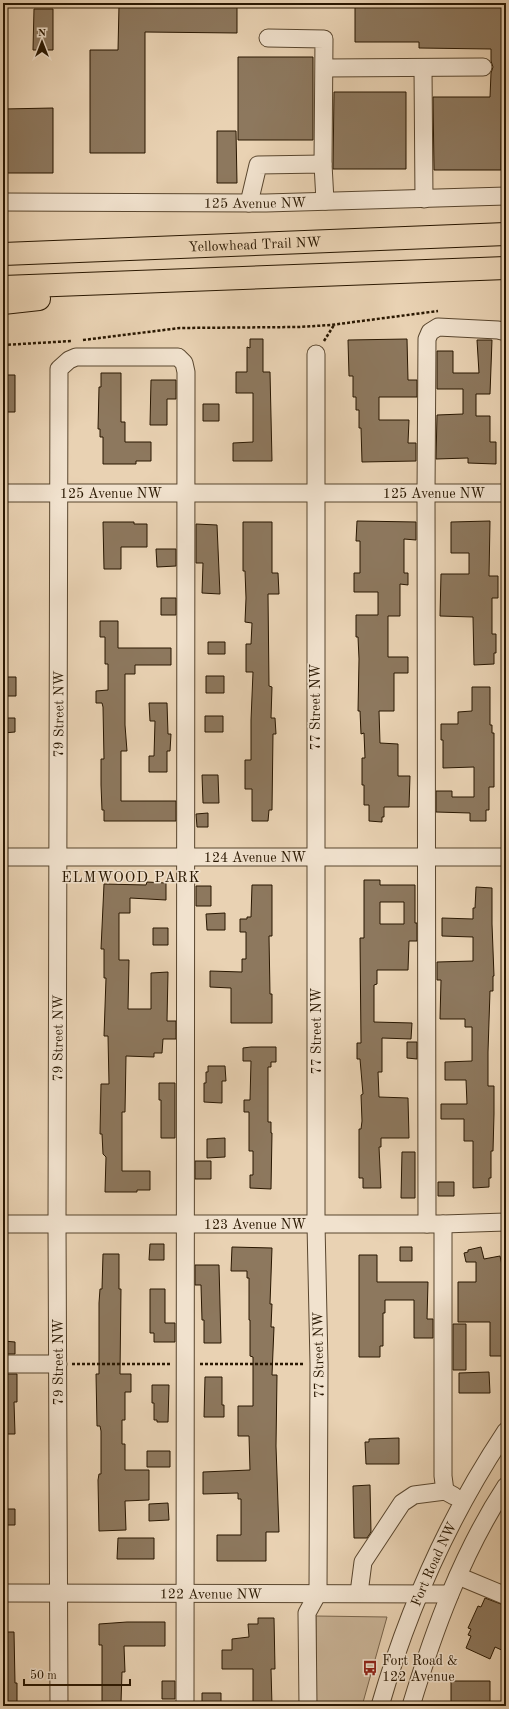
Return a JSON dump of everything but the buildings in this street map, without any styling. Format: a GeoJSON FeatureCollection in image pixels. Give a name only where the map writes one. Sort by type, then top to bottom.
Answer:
{"type":"FeatureCollection","features":[{"type":"Feature","properties":{"kind":"highway","name":"Yellowhead Trail NW"},"geometry":{"type":"LineString","coordinates":[[9,251],[506,234]]}},
{"type":"Feature","properties":{"kind":"highway"},"geometry":{"type":"LineString","coordinates":[[3,287],[506,268]]}},
{"type":"Feature","properties":{"kind":"highway"},"geometry":{"type":"LineString","coordinates":[[3,303],[231,279]]}},
{"type":"Feature","properties":{"kind":"street"},"geometry":{"type":"LineString","coordinates":[[268,38],[324,39],[325,68],[323,164],[325,201]]}},
{"type":"Feature","properties":{"kind":"street"},"geometry":{"type":"LineString","coordinates":[[325,68],[483,67]]}},
{"type":"Feature","properties":{"kind":"street"},"geometry":{"type":"LineString","coordinates":[[422,68],[424,199]]}},
{"type":"Feature","properties":{"kind":"street"},"geometry":{"type":"LineString","coordinates":[[249,203],[258,165],[323,164]]}},
{"type":"Feature","properties":{"kind":"street","name":"125 Avenue NW"},"geometry":{"type":"LineString","coordinates":[[3,202],[249,203],[506,196]]}},
{"type":"Feature","properties":{"kind":"street"},"geometry":{"type":"LineString","coordinates":[[444,1491],[435,1224],[426,857],[427,339],[430,332],[438,327],[498,330],[506,332]]}},
{"type":"Feature","properties":{"kind":"street","name":"77 Street NW"},"geometry":{"type":"LineString","coordinates":[[308,1706],[308,1613],[318,1593],[319,1364],[316,1224],[316,354]]}},
{"type":"Feature","properties":{"kind":"street","name":"79 Street NW"},"geometry":{"type":"LineString","coordinates":[[59,1706],[57,1224],[59,369],[69,360],[76,357],[178,357],[184,363],[186,372],[186,492]]}},
{"type":"Feature","properties":{"kind":"street"},"geometry":{"type":"LineString","coordinates":[[185,1706],[186,492]]}},
{"type":"Feature","properties":{"kind":"street","name":"125 Avenue NW"},"geometry":{"type":"LineString","coordinates":[[3,493],[506,493]]}},
{"type":"Feature","properties":{"kind":"street","name":"124 Avenue NW"},"geometry":{"type":"LineString","coordinates":[[3,857],[506,857]]}},
{"type":"Feature","properties":{"kind":"street","name":"123 Avenue NW"},"geometry":{"type":"LineString","coordinates":[[3,1224],[435,1224],[506,1222]]}},
{"type":"Feature","properties":{"kind":"street"},"geometry":{"type":"LineString","coordinates":[[3,1364],[58,1364]]}},
{"type":"Feature","properties":{"kind":"street","name":"Fort Road NW"},"geometry":{"type":"LineString","coordinates":[[380,1706],[402,1639],[446,1534],[494,1449],[506,1431]]}},
{"type":"Feature","properties":{"kind":"street"},"geometry":{"type":"LineString","coordinates":[[411,1706],[425,1659],[450,1594],[470,1550],[506,1486]]}},
{"type":"Feature","properties":{"kind":"street"},"geometry":{"type":"LineString","coordinates":[[359,1593],[363,1562],[402,1503],[414,1495],[444,1491],[464,1501]]}},
{"type":"Feature","properties":{"kind":"street"},"geometry":{"type":"LineString","coordinates":[[458,1576],[506,1596]]}},
{"type":"Feature","properties":{"kind":"street","name":"122 Avenue NW"},"geometry":{"type":"LineString","coordinates":[[3,1593],[450,1594]]}},
{"type":"Feature","properties":{"kind":"path"},"geometry":{"type":"LineString","coordinates":[[82,340],[180,328],[299,327],[440,311]]}},
{"type":"Feature","properties":{"kind":"path"},"geometry":{"type":"LineString","coordinates":[[316,354],[334,324]]}},
{"type":"Feature","properties":{"kind":"path"},"geometry":{"type":"LineString","coordinates":[[3,345],[74,341]]}},
{"type":"Feature","properties":{"kind":"shaded area"},"geometry":{"type":"Polygon","coordinates":[[[316,1616],[387,1617],[362,1706],[316,1706],[316,1616]]]}},
{"type":"Feature","properties":{"kind":"place","name":"Fort Road & 122 Avenue"},"geometry":{"type":"Point","coordinates":[370,1668]}},
{"type":"Feature","properties":{"kind":"district","name":"ELMWOOD PARK"},"geometry":{"type":"Point","coordinates":[131,877]}}]}
